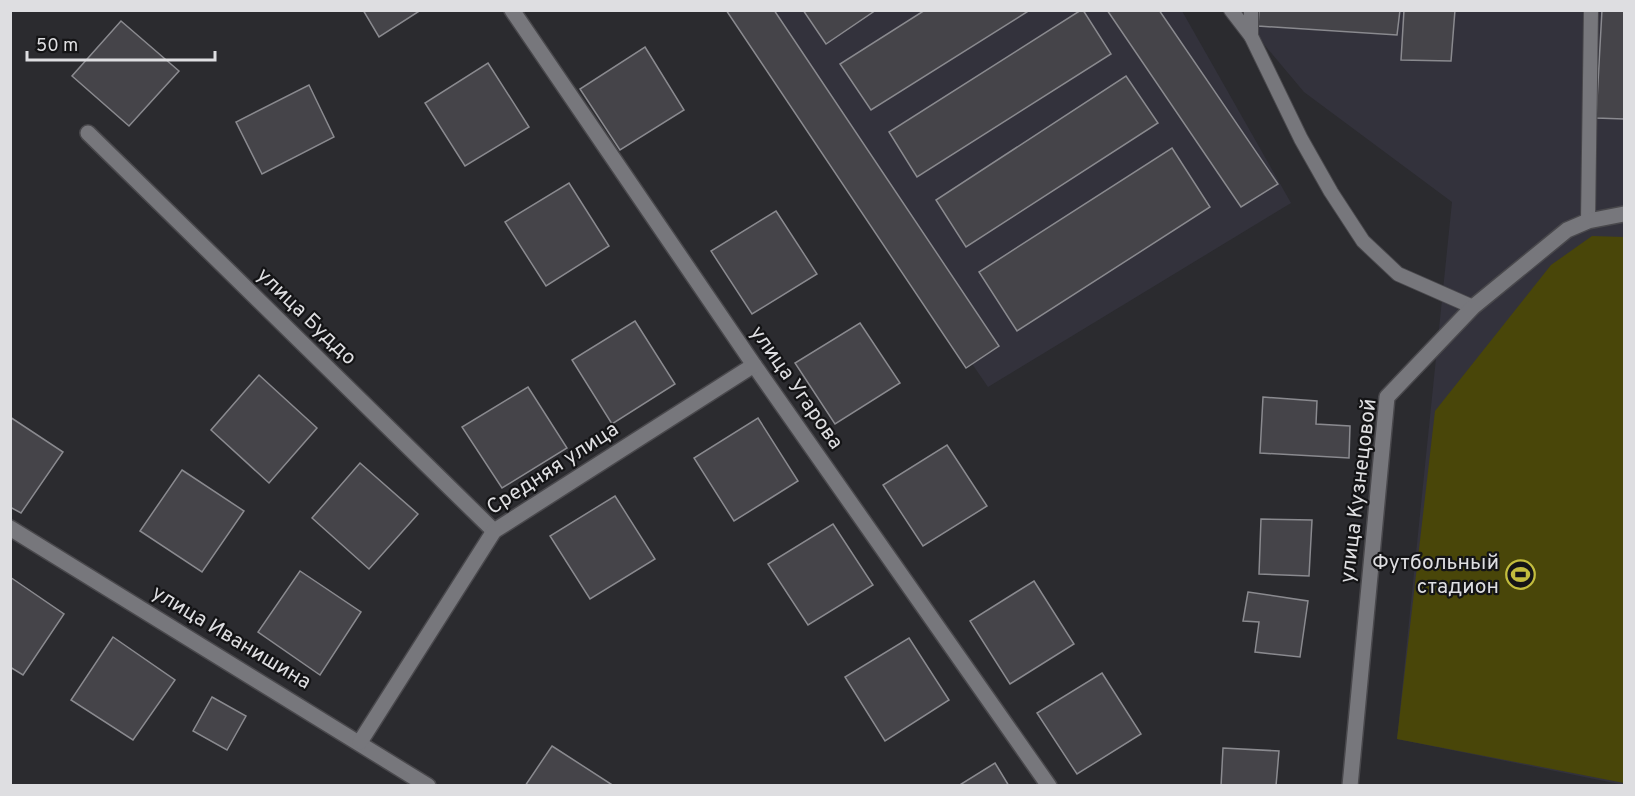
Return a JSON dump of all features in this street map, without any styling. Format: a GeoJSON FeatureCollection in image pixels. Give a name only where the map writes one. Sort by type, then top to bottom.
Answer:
{"type":"FeatureCollection","features":[{"type":"Feature","properties":{"kind":"street","name":"улица Угарова"},"geometry":{"type":"LineString","coordinates":[[512,10],[754,365],[1049,786]]}},
{"type":"Feature","properties":{"kind":"street","name":"улица Буддо"},"geometry":{"type":"LineString","coordinates":[[88,133],[494,531]]}},
{"type":"Feature","properties":{"kind":"street","name":"улица Кузнецовой"},"geometry":{"type":"LineString","coordinates":[[1350,786],[1387,397],[1473,307],[1567,230],[1588,221],[1624,214]]}},
{"type":"Feature","properties":{"kind":"street","name":"Средняя улица"},"geometry":{"type":"LineString","coordinates":[[360,742],[494,531],[754,365]]}},
{"type":"Feature","properties":{"kind":"street","name":"улица Иванишина"},"geometry":{"type":"LineString","coordinates":[[10,528],[428,786]]}},
{"type":"Feature","properties":{"kind":"lane"},"geometry":{"type":"LineString","coordinates":[[1231,10],[1251,36],[1301,139],[1331,192],[1364,241],[1398,274],[1473,307]]}},
{"type":"Feature","properties":{"kind":"lane"},"geometry":{"type":"LineString","coordinates":[[1251,10],[1251,36]]}},
{"type":"Feature","properties":{"kind":"lane"},"geometry":{"type":"LineString","coordinates":[[1588,221],[1591,10]]}},
{"type":"Feature","properties":{"kind":"shaded area"},"geometry":{"type":"Polygon","coordinates":[[[729,11],[1182,11],[1291,203],[988,387],[729,11]]]}},
{"type":"Feature","properties":{"kind":"shaded area"},"geometry":{"type":"Polygon","coordinates":[[[1236,11],[1624,11],[1624,785],[1397,739],[1452,202],[1304,92],[1236,11]]]}},
{"type":"Feature","properties":{"kind":"shaded area","name":"Футбольный стадион"},"geometry":{"type":"Polygon","coordinates":[[[1592,236],[1624,237],[1624,783],[1397,739],[1435,411],[1551,265],[1592,236]]]}},
{"type":"Feature","properties":{"kind":"building"},"geometry":{"type":"Polygon","coordinates":[[[363,10],[421,10],[379,37],[363,10]]]}},
{"type":"Feature","properties":{"kind":"building"},"geometry":{"type":"Polygon","coordinates":[[[726,10],[774,10],[999,346],[966,368],[726,10]]]}},
{"type":"Feature","properties":{"kind":"building"},"geometry":{"type":"Polygon","coordinates":[[[803,10],[876,10],[826,44],[803,10]]]}},
{"type":"Feature","properties":{"kind":"building"},"geometry":{"type":"Polygon","coordinates":[[[925,10],[1030,10],[871,110],[840,64],[925,10]]]}},
{"type":"Feature","properties":{"kind":"building"},"geometry":{"type":"Polygon","coordinates":[[[1081,10],[1111,54],[917,177],[889,132],[1081,10]]]}},
{"type":"Feature","properties":{"kind":"building"},"geometry":{"type":"Polygon","coordinates":[[[1107,10],[1159,10],[1278,184],[1241,207],[1107,10]]]}},
{"type":"Feature","properties":{"kind":"building"},"geometry":{"type":"Polygon","coordinates":[[[1259,10],[1400,10],[1397,35],[1258,26],[1259,10]]]}},
{"type":"Feature","properties":{"kind":"building"},"geometry":{"type":"Polygon","coordinates":[[[1404,10],[1455,10],[1451,61],[1401,60],[1404,10]]]}},
{"type":"Feature","properties":{"kind":"building"},"geometry":{"type":"Polygon","coordinates":[[[1602,10],[1624,10],[1624,119],[1596,118],[1602,10]]]}},
{"type":"Feature","properties":{"kind":"building"},"geometry":{"type":"Polygon","coordinates":[[[121,21],[179,71],[129,126],[72,76],[121,21]]]}},
{"type":"Feature","properties":{"kind":"building"},"geometry":{"type":"Polygon","coordinates":[[[645,47],[684,110],[620,150],[580,89],[645,47]]]}},
{"type":"Feature","properties":{"kind":"building"},"geometry":{"type":"Polygon","coordinates":[[[488,63],[529,127],[465,166],[425,103],[488,63]]]}},
{"type":"Feature","properties":{"kind":"building"},"geometry":{"type":"Polygon","coordinates":[[[1126,76],[1158,123],[966,247],[936,200],[1126,76]]]}},
{"type":"Feature","properties":{"kind":"building"},"geometry":{"type":"Polygon","coordinates":[[[309,85],[334,137],[262,174],[236,122],[309,85]]]}},
{"type":"Feature","properties":{"kind":"building"},"geometry":{"type":"Polygon","coordinates":[[[1172,148],[1210,207],[1017,331],[979,272],[1172,148]]]}},
{"type":"Feature","properties":{"kind":"building"},"geometry":{"type":"Polygon","coordinates":[[[569,183],[609,246],[546,286],[505,222],[569,183]]]}},
{"type":"Feature","properties":{"kind":"building"},"geometry":{"type":"Polygon","coordinates":[[[776,211],[817,274],[752,314],[711,251],[776,211]]]}},
{"type":"Feature","properties":{"kind":"building"},"geometry":{"type":"Polygon","coordinates":[[[635,321],[675,384],[612,424],[572,360],[635,321]]]}},
{"type":"Feature","properties":{"kind":"building"},"geometry":{"type":"Polygon","coordinates":[[[860,323],[900,383],[835,424],[795,363],[860,323]]]}},
{"type":"Feature","properties":{"kind":"building"},"geometry":{"type":"Polygon","coordinates":[[[259,375],[317,428],[269,483],[211,430],[259,375]]]}},
{"type":"Feature","properties":{"kind":"building"},"geometry":{"type":"Polygon","coordinates":[[[528,387],[567,448],[502,488],[462,427],[528,387]]]}},
{"type":"Feature","properties":{"kind":"building"},"geometry":{"type":"Polygon","coordinates":[[[1263,397],[1317,401],[1316,424],[1350,426],[1349,458],[1260,453],[1263,397]]]}},
{"type":"Feature","properties":{"kind":"building"},"geometry":{"type":"Polygon","coordinates":[[[10,417],[63,452],[21,513],[10,507],[10,417]]]}},
{"type":"Feature","properties":{"kind":"building"},"geometry":{"type":"Polygon","coordinates":[[[758,418],[798,481],[734,521],[694,458],[758,418]]]}},
{"type":"Feature","properties":{"kind":"building"},"geometry":{"type":"Polygon","coordinates":[[[947,445],[987,506],[923,546],[883,485],[947,445]]]}},
{"type":"Feature","properties":{"kind":"building"},"geometry":{"type":"Polygon","coordinates":[[[360,463],[418,514],[369,569],[312,518],[360,463]]]}},
{"type":"Feature","properties":{"kind":"building"},"geometry":{"type":"Polygon","coordinates":[[[182,470],[244,511],[202,572],[140,531],[182,470]]]}},
{"type":"Feature","properties":{"kind":"building"},"geometry":{"type":"Polygon","coordinates":[[[615,496],[655,559],[590,599],[550,536],[615,496]]]}},
{"type":"Feature","properties":{"kind":"building"},"geometry":{"type":"Polygon","coordinates":[[[1261,519],[1312,520],[1309,576],[1259,574],[1261,519]]]}},
{"type":"Feature","properties":{"kind":"building"},"geometry":{"type":"Polygon","coordinates":[[[833,524],[873,585],[808,625],[768,564],[833,524]]]}},
{"type":"Feature","properties":{"kind":"building"},"geometry":{"type":"Polygon","coordinates":[[[300,571],[361,612],[320,675],[258,632],[300,571]]]}},
{"type":"Feature","properties":{"kind":"building"},"geometry":{"type":"Polygon","coordinates":[[[10,577],[64,614],[23,675],[10,667],[10,577]]]}},
{"type":"Feature","properties":{"kind":"building"},"geometry":{"type":"Polygon","coordinates":[[[1034,581],[1074,644],[1010,684],[970,621],[1034,581]]]}},
{"type":"Feature","properties":{"kind":"building"},"geometry":{"type":"Polygon","coordinates":[[[1248,592],[1308,601],[1300,657],[1255,652],[1259,622],[1243,621],[1248,592]]]}},
{"type":"Feature","properties":{"kind":"building"},"geometry":{"type":"Polygon","coordinates":[[[113,637],[175,680],[133,740],[71,700],[113,637]]]}},
{"type":"Feature","properties":{"kind":"building"},"geometry":{"type":"Polygon","coordinates":[[[909,638],[949,700],[885,741],[845,677],[909,638]]]}},
{"type":"Feature","properties":{"kind":"building"},"geometry":{"type":"Polygon","coordinates":[[[1102,673],[1141,734],[1077,774],[1037,713],[1102,673]]]}},
{"type":"Feature","properties":{"kind":"building"},"geometry":{"type":"Polygon","coordinates":[[[212,697],[246,716],[227,750],[193,731],[212,697]]]}},
{"type":"Feature","properties":{"kind":"building"},"geometry":{"type":"Polygon","coordinates":[[[552,746],[614,786],[525,786],[552,746]]]}},
{"type":"Feature","properties":{"kind":"building"},"geometry":{"type":"Polygon","coordinates":[[[1223,748],[1279,751],[1276,786],[1221,786],[1223,748]]]}},
{"type":"Feature","properties":{"kind":"building"},"geometry":{"type":"Polygon","coordinates":[[[995,763],[1009,786],[958,786],[995,763]]]}},
{"type":"Feature","properties":{"kind":"place","name":"Футбольный стадион"},"geometry":{"type":"Point","coordinates":[1520,575]}}]}
